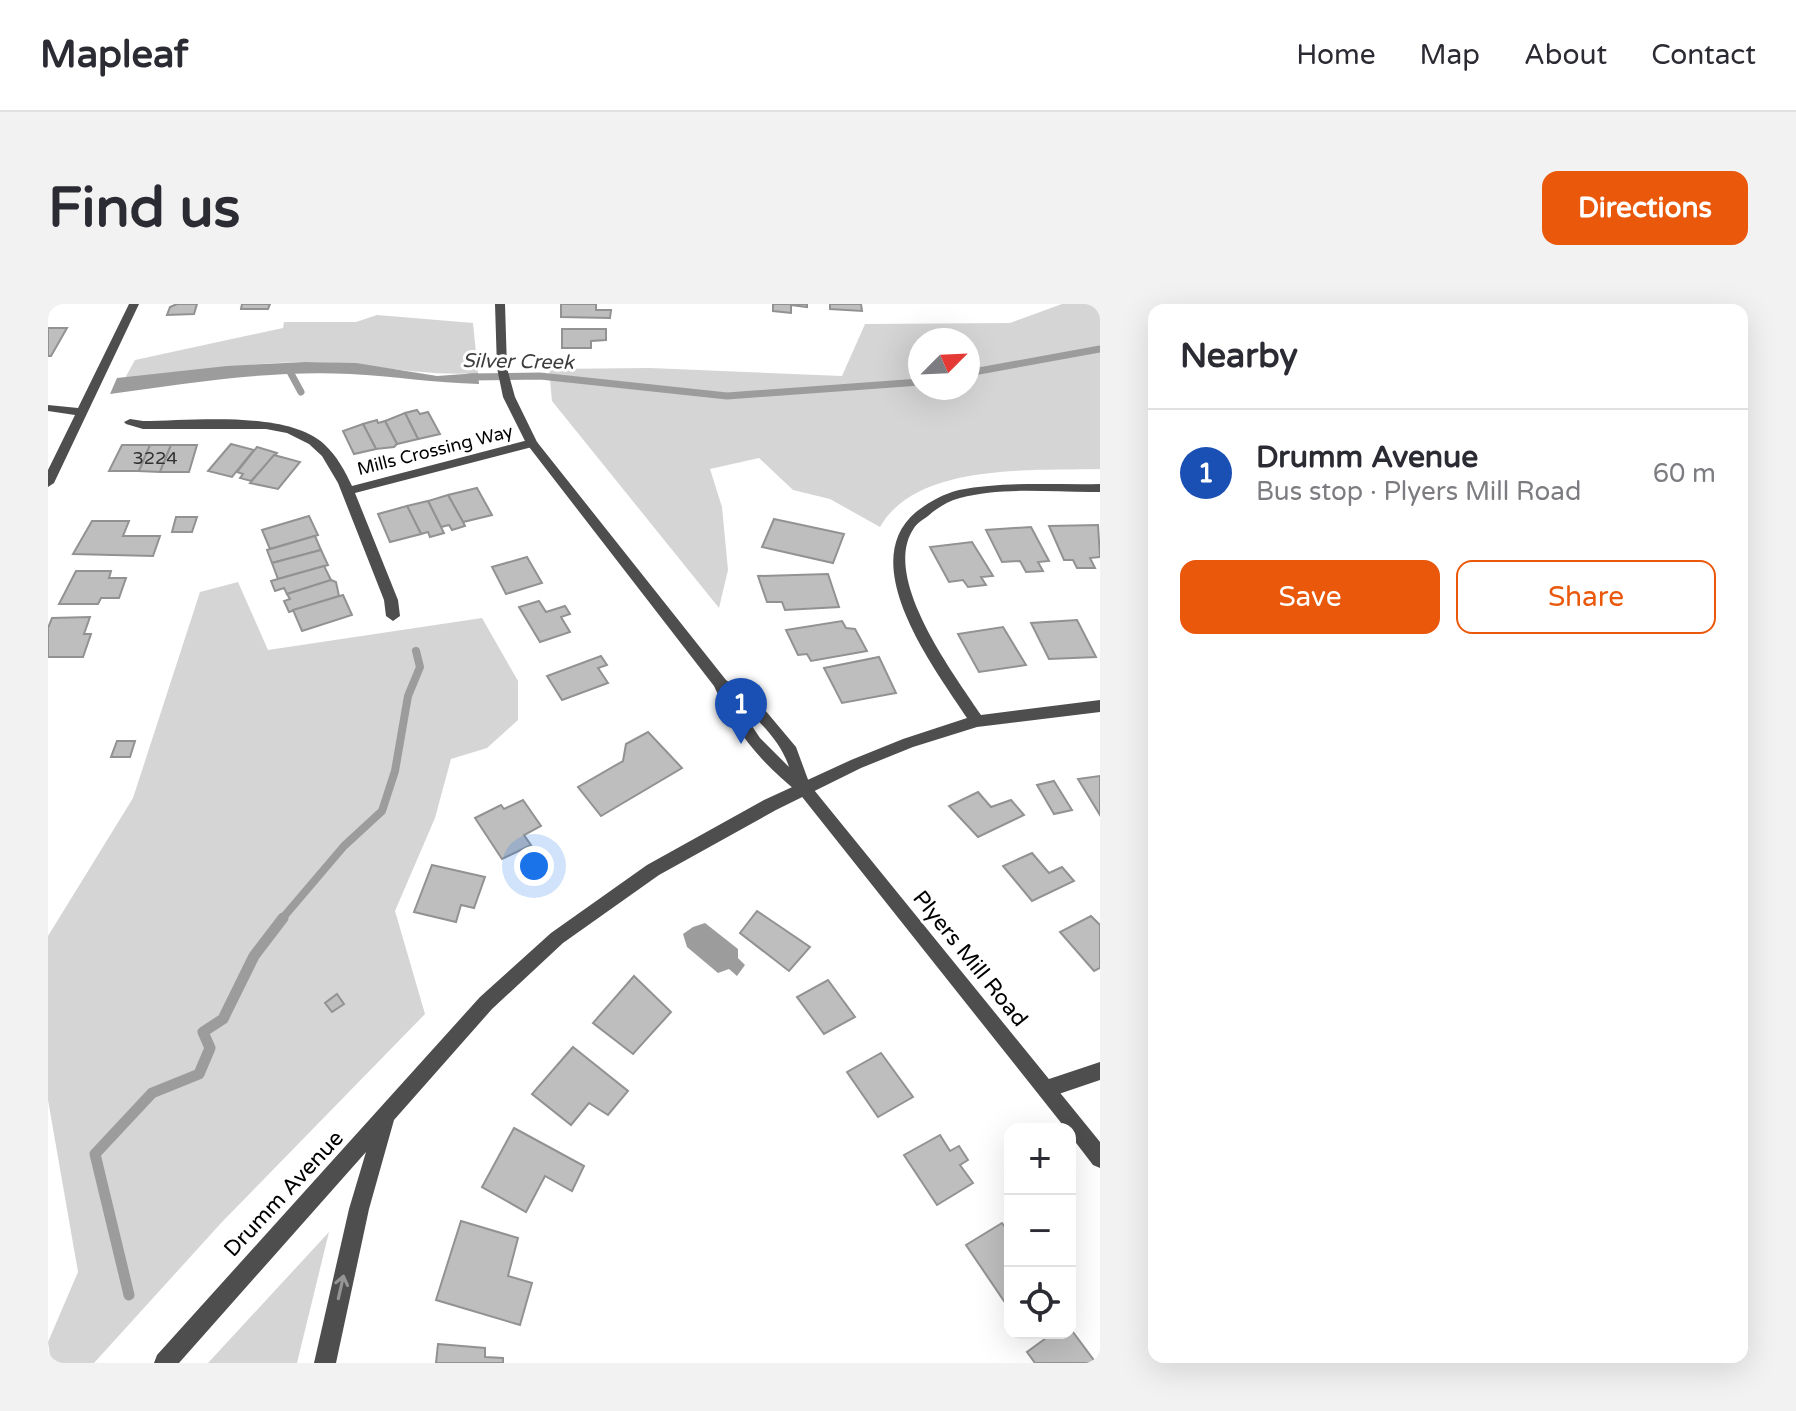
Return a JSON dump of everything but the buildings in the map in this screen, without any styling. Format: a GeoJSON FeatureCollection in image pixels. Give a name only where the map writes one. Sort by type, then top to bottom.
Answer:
{"type":"FeatureCollection","features":[{"type":"Feature","properties":{"kind":"street"},"geometry":{"type":"LineString","coordinates":[[48,483],[134,304]]}},
{"type":"Feature","properties":{"kind":"street","name":"Plyers Mill Road"},"geometry":{"type":"LineString","coordinates":[[500,304],[501,361],[509,397],[532,443],[720,683],[735,717],[769,762],[804,789],[1100,1158]]}},
{"type":"Feature","properties":{"kind":"street"},"geometry":{"type":"LineString","coordinates":[[48,408],[82,412]]}},
{"type":"Feature","properties":{"kind":"street"},"geometry":{"type":"LineString","coordinates":[[130,422],[285,428],[317,444],[328,455],[347,491],[391,600],[393,616]]}},
{"type":"Feature","properties":{"kind":"street","name":"Mills Crossing Way"},"geometry":{"type":"LineString","coordinates":[[347,491],[532,443]]}},
{"type":"Feature","properties":{"kind":"street"},"geometry":{"type":"LineString","coordinates":[[977,721],[921,630],[901,588],[897,554],[901,537],[914,516],[958,495],[1100,488]]}},
{"type":"Feature","properties":{"kind":"street","name":"Plyers Mill Road"},"geometry":{"type":"LineString","coordinates":[[720,683],[755,708],[791,751],[804,789]]}},
{"type":"Feature","properties":{"kind":"street","name":"Drumm Avenue"},"geometry":{"type":"LineString","coordinates":[[165,1363],[231,1285],[352,1156],[387,1111],[486,1003],[557,938],[653,870],[804,789],[882,754],[977,721],[1100,706]]}},
{"type":"Feature","properties":{"kind":"street"},"geometry":{"type":"LineString","coordinates":[[1047,1089],[1100,1071]]}},
{"type":"Feature","properties":{"kind":"street"},"geometry":{"type":"LineString","coordinates":[[325,1363],[359,1209],[387,1111]]}},
{"type":"Feature","properties":{"kind":"shaded area"},"geometry":{"type":"Polygon","coordinates":[[[1062,304],[1100,304],[1100,469],[1011,471],[948,481],[921,491],[897,506],[880,527],[830,499],[793,490],[759,458],[710,469],[722,507],[728,570],[719,608],[552,401],[549,369],[650,368],[842,376],[865,324],[1010,323],[1062,304]]]}},
{"type":"Feature","properties":{"kind":"shaded area"},"geometry":{"type":"Polygon","coordinates":[[[377,315],[473,323],[478,373],[434,373],[308,362],[125,378],[135,360],[283,328],[284,322],[356,322],[377,315]]]}},
{"type":"Feature","properties":{"kind":"shaded area"},"geometry":{"type":"Polygon","coordinates":[[[356,363],[437,376],[478,373],[479,384],[320,373],[230,378],[110,394],[117,378],[227,366],[356,363]]]}},
{"type":"Feature","properties":{"kind":"shaded area"},"geometry":{"type":"Polygon","coordinates":[[[238,582],[268,650],[482,618],[518,681],[518,720],[487,748],[451,759],[435,818],[395,911],[425,1014],[222,1222],[94,1363],[51,1363],[48,1342],[78,1272],[48,1100],[48,936],[133,798],[200,592],[238,582]]]}},
{"type":"Feature","properties":{"kind":"shaded area"},"geometry":{"type":"Polygon","coordinates":[[[705,923],[738,949],[738,958],[745,965],[737,976],[729,969],[718,973],[687,947],[683,934],[705,923]]]}},
{"type":"Feature","properties":{"kind":"shaded area"},"geometry":{"type":"Polygon","coordinates":[[[329,1232],[297,1363],[208,1363],[329,1232]]]}},
{"type":"Feature","properties":{"kind":"waterway","name":"Silver Creek"},"geometry":{"type":"LineString","coordinates":[[980,371],[1100,349]]}},
{"type":"Feature","properties":{"kind":"waterway"},"geometry":{"type":"LineString","coordinates":[[289,370],[301,392]]}},
{"type":"Feature","properties":{"kind":"waterway","name":"Silver Creek"},"geometry":{"type":"LineString","coordinates":[[469,377],[540,376],[727,396],[908,383]]}},
{"type":"Feature","properties":{"kind":"waterway"},"geometry":{"type":"LineString","coordinates":[[281,920],[344,846],[382,811],[395,771],[408,696],[420,667],[416,651]]}},
{"type":"Feature","properties":{"kind":"waterway"},"geometry":{"type":"LineString","coordinates":[[129,1295],[95,1154],[152,1093],[199,1074],[210,1048],[203,1032],[223,1019],[254,956],[283,918]]}},
{"type":"Feature","properties":{"kind":"place","name":"Drumm Avenue"},"geometry":{"type":"Point","coordinates":[741,744]}}]}
